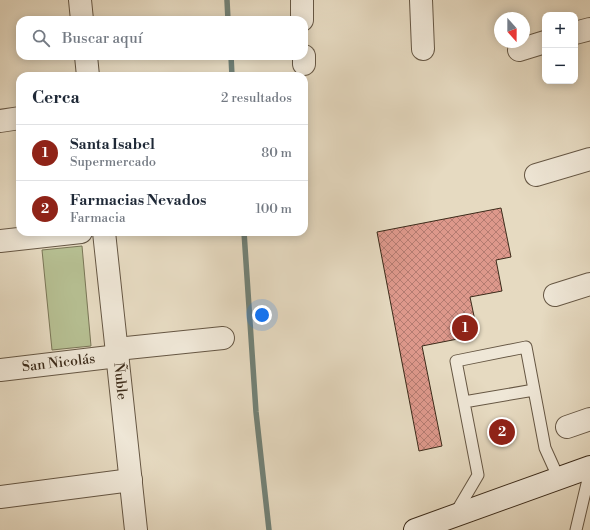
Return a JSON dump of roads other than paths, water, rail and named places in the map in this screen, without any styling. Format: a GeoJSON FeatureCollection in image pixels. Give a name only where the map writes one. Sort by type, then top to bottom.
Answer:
{"type":"FeatureCollection","features":[{"type":"Feature","properties":{"kind":"street"},"geometry":{"type":"LineString","coordinates":[[80,0],[82,16]]}},
{"type":"Feature","properties":{"kind":"street"},"geometry":{"type":"LineString","coordinates":[[302,0],[302,16]]}},
{"type":"Feature","properties":{"kind":"street"},"geometry":{"type":"LineString","coordinates":[[421,0],[423,49]]}},
{"type":"Feature","properties":{"kind":"street"},"geometry":{"type":"LineString","coordinates":[[578,32],[590,29]]}},
{"type":"Feature","properties":{"kind":"street"},"geometry":{"type":"LineString","coordinates":[[519,50],[542,43]]}},
{"type":"Feature","properties":{"kind":"street"},"geometry":{"type":"LineString","coordinates":[[86,60],[88,72]]}},
{"type":"Feature","properties":{"kind":"street"},"geometry":{"type":"LineString","coordinates":[[0,121],[16,119]]}},
{"type":"Feature","properties":{"kind":"street"},"geometry":{"type":"LineString","coordinates":[[536,175],[590,159]]}},
{"type":"Feature","properties":{"kind":"street"},"geometry":{"type":"LineString","coordinates":[[0,241],[45,236]]}},
{"type":"Feature","properties":{"kind":"street","name":"Ñuble"},"geometry":{"type":"LineString","coordinates":[[104,236],[136,530]]}},
{"type":"Feature","properties":{"kind":"street"},"geometry":{"type":"LineString","coordinates":[[555,295],[590,284]]}},
{"type":"Feature","properties":{"kind":"street","name":"San Nicolás"},"geometry":{"type":"LineString","coordinates":[[0,370],[223,338]]}},
{"type":"Feature","properties":{"kind":"street"},"geometry":{"type":"LineString","coordinates":[[567,427],[590,419]]}},
{"type":"Feature","properties":{"kind":"street"},"geometry":{"type":"LineString","coordinates":[[415,530],[590,467]]}},
{"type":"Feature","properties":{"kind":"street"},"geometry":{"type":"LineString","coordinates":[[0,497],[131,480]]}},
{"type":"Feature","properties":{"kind":"lane"},"geometry":{"type":"LineString","coordinates":[[454,516],[478,475],[456,361],[526,347],[545,448],[559,479]]}},
{"type":"Feature","properties":{"kind":"lane"},"geometry":{"type":"LineString","coordinates":[[464,402],[534,390]]}},
{"type":"Feature","properties":{"kind":"lane"},"geometry":{"type":"LineString","coordinates":[[576,530],[590,471]]}},
{"type":"Feature","properties":{"kind":"waterway"},"geometry":{"type":"LineString","coordinates":[[227,0],[228,16]]}},
{"type":"Feature","properties":{"kind":"waterway"},"geometry":{"type":"LineString","coordinates":[[231,60],[232,72]]}},
{"type":"Feature","properties":{"kind":"waterway"},"geometry":{"type":"LineString","coordinates":[[244,236],[256,412],[269,530]]}},
{"type":"Feature","properties":{"kind":"place","name":"Santa Isabel"},"geometry":{"type":"Point","coordinates":[465,328]}},
{"type":"Feature","properties":{"kind":"place","name":"Farmacias Nevados"},"geometry":{"type":"Point","coordinates":[502,432]}}]}
